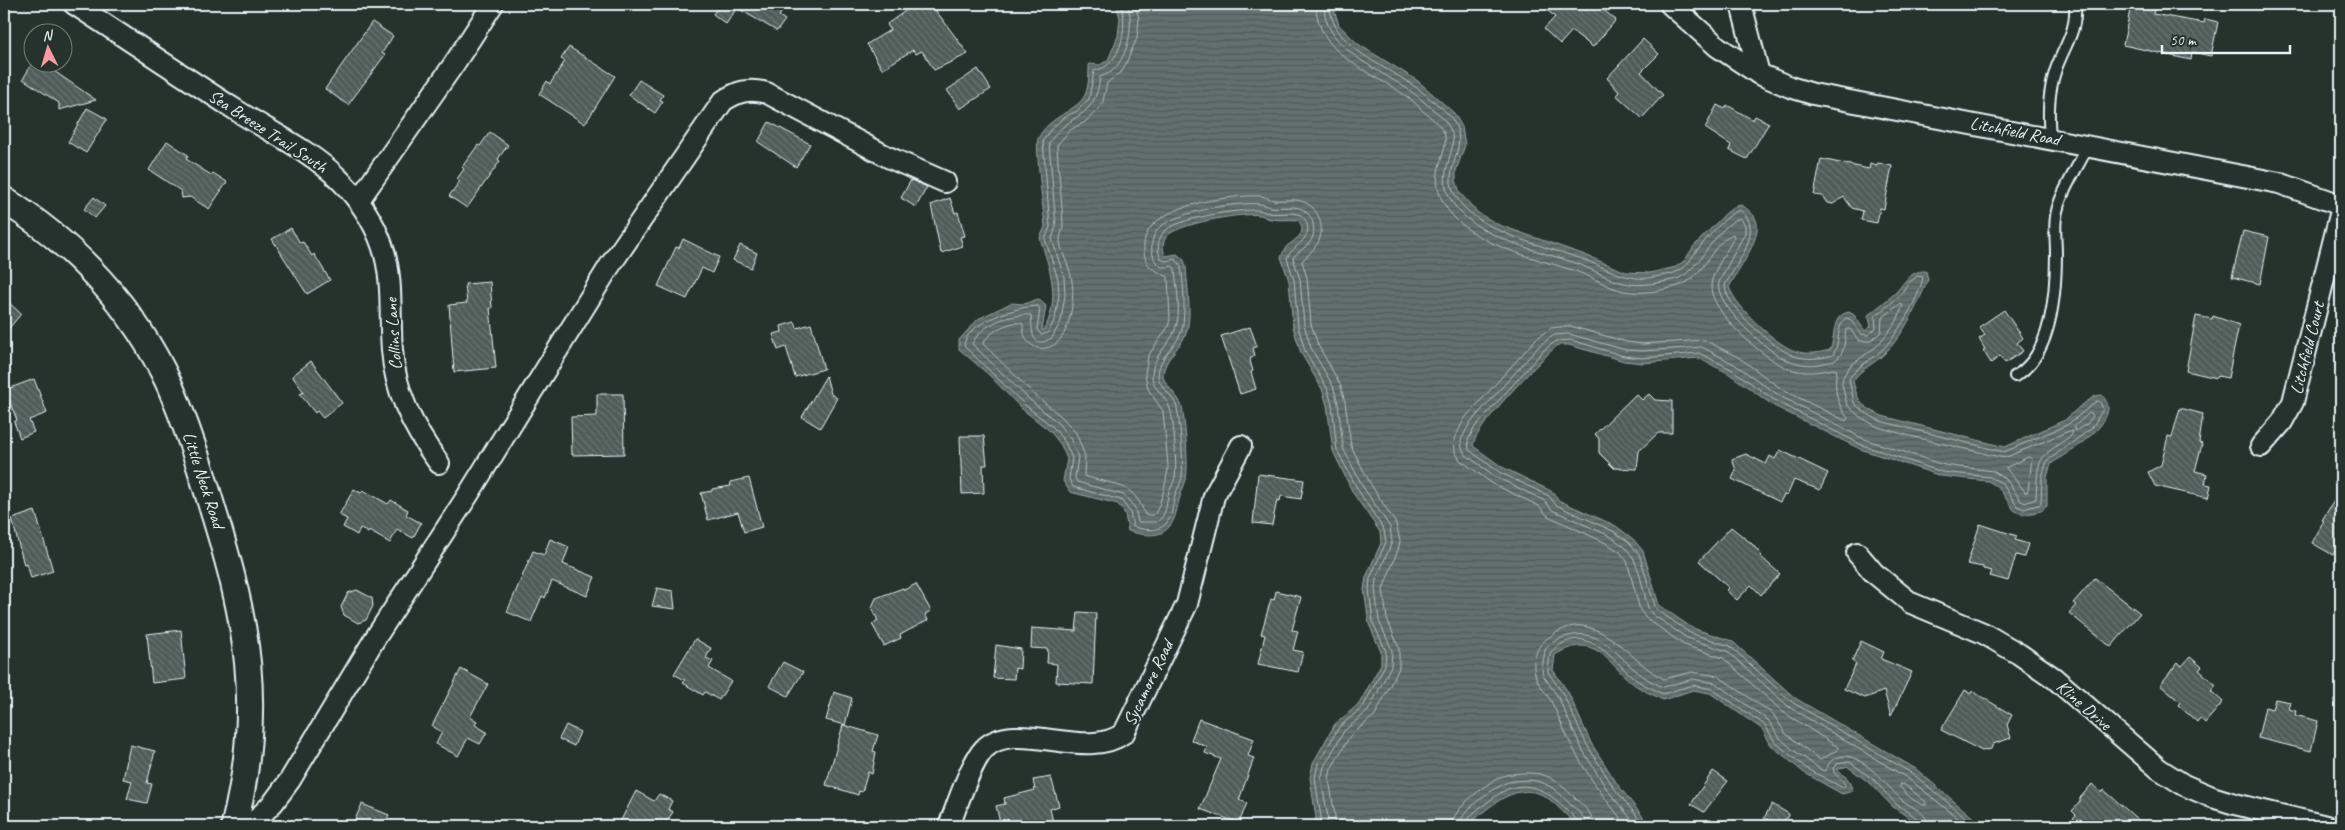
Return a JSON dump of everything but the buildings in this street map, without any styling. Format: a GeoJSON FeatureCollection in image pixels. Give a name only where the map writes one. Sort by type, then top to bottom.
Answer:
{"type":"FeatureCollection","features":[{"type":"Feature","properties":{"kind":"street","name":"Sea Breeze Trail South"},"geometry":{"type":"LineString","coordinates":[[74,4],[316,160],[338,178],[358,200]]}},
{"type":"Feature","properties":{"kind":"street"},"geometry":{"type":"LineString","coordinates":[[358,200],[454,64],[493,4]]}},
{"type":"Feature","properties":{"kind":"street","name":"Litchfield Road"},"geometry":{"type":"LineString","coordinates":[[1670,4],[1718,47],[1759,74],[1812,94],[2279,183],[2341,205]]}},
{"type":"Feature","properties":{"kind":"street"},"geometry":{"type":"LineString","coordinates":[[1741,4],[1759,74]]}},
{"type":"Feature","properties":{"kind":"street"},"geometry":{"type":"LineString","coordinates":[[250,826],[273,803],[290,780],[374,640],[468,495],[609,267],[723,102],[733,94],[745,90],[767,93],[888,157],[945,182]]}},
{"type":"Feature","properties":{"kind":"street","name":"Little Neck Road"},"geometry":{"type":"LineString","coordinates":[[4,200],[45,228],[77,256],[126,312],[149,346],[169,385],[190,434],[228,560],[246,636],[251,724],[247,767],[234,826]]}},
{"type":"Feature","properties":{"kind":"street","name":"Collins Lane"},"geometry":{"type":"LineString","coordinates":[[358,200],[374,223],[383,247],[389,278],[392,349],[395,372],[403,401],[416,429],[439,463]]}},
{"type":"Feature","properties":{"kind":"street","name":"Litchfield Court"},"geometry":{"type":"LineString","coordinates":[[2261,446],[2282,422],[2293,402],[2341,212]]}},
{"type":"Feature","properties":{"kind":"street","name":"Sycamore Road"},"geometry":{"type":"LineString","coordinates":[[949,826],[976,759],[984,749],[994,742],[1011,737],[1101,744],[1115,739],[1124,733],[1188,604],[1214,496],[1241,446]]}},
{"type":"Feature","properties":{"kind":"street","name":"Kline Drive"},"geometry":{"type":"LineString","coordinates":[[1857,553],[1874,573],[1911,603],[1983,634],[2020,654],[2054,678],[2159,769],[2184,785],[2212,798],[2326,826]]}},
{"type":"Feature","properties":{"kind":"lane"},"geometry":{"type":"LineString","coordinates":[[2050,138],[2048,115],[2050,92],[2056,69],[2073,32],[2076,17],[2075,4]]}},
{"type":"Feature","properties":{"kind":"lane"},"geometry":{"type":"LineString","coordinates":[[2015,376],[2030,365],[2040,352],[2046,337],[2052,302],[2056,257],[2056,220],[2059,204],[2088,146]]}},
{"type":"Feature","properties":{"kind":"water"},"geometry":{"type":"Polygon","coordinates":[[[1116,4],[1335,4],[1335,13],[1339,25],[1358,44],[1418,81],[1454,113],[1462,127],[1465,145],[1456,171],[1456,180],[1460,193],[1478,213],[1499,225],[1585,255],[1626,272],[1650,273],[1676,267],[1685,260],[1694,246],[1725,214],[1735,206],[1742,205],[1755,217],[1757,230],[1752,247],[1729,287],[1739,304],[1757,324],[1777,341],[1795,351],[1813,353],[1830,350],[1836,322],[1843,314],[1849,312],[1854,315],[1865,331],[1871,326],[1868,315],[1894,294],[1907,278],[1915,273],[1926,271],[1928,280],[1910,319],[1899,337],[1881,357],[1860,373],[1853,381],[1859,400],[1869,409],[1882,416],[2005,447],[2065,420],[2095,396],[2102,395],[2108,407],[2106,417],[2101,425],[2094,433],[2051,464],[2047,477],[2047,506],[2041,511],[2023,515],[2014,510],[1998,487],[1988,481],[1941,476],[1860,449],[1774,406],[1728,373],[1698,358],[1643,363],[1624,361],[1569,345],[1558,345],[1524,378],[1496,410],[1476,437],[1473,446],[1502,467],[1553,492],[1558,500],[1616,526],[1633,539],[1643,551],[1659,605],[1692,628],[1732,641],[1795,698],[1916,769],[1983,826],[1921,826],[1893,807],[1871,784],[1847,766],[1837,770],[1848,779],[1853,791],[1842,794],[1803,772],[1771,745],[1762,729],[1710,693],[1693,690],[1663,700],[1635,685],[1600,652],[1581,646],[1569,648],[1555,655],[1553,670],[1568,692],[1591,743],[1618,785],[1650,826],[1577,826],[1549,799],[1538,793],[1527,791],[1505,797],[1468,826],[1314,826],[1316,818],[1310,778],[1313,763],[1335,724],[1359,704],[1381,664],[1381,652],[1369,624],[1364,589],[1366,577],[1381,543],[1380,532],[1353,493],[1333,451],[1327,405],[1322,389],[1301,353],[1293,327],[1289,281],[1281,257],[1286,247],[1298,238],[1302,232],[1298,220],[1274,219],[1261,215],[1240,215],[1195,224],[1172,232],[1166,237],[1163,246],[1165,256],[1177,254],[1184,260],[1186,267],[1189,321],[1185,336],[1166,364],[1163,375],[1166,383],[1178,398],[1182,407],[1187,473],[1173,522],[1161,533],[1149,535],[1128,531],[1125,514],[1118,504],[1070,492],[1063,481],[1067,459],[1061,445],[1050,431],[1022,409],[989,375],[959,349],[959,340],[978,319],[1011,303],[1024,304],[1038,299],[1046,306],[1042,330],[1044,330],[1052,307],[1053,295],[1050,273],[1040,238],[1045,227],[1038,139],[1055,119],[1081,101],[1087,88],[1089,64],[1100,65],[1108,60],[1118,36],[1120,18],[1116,4]]]}}]}
